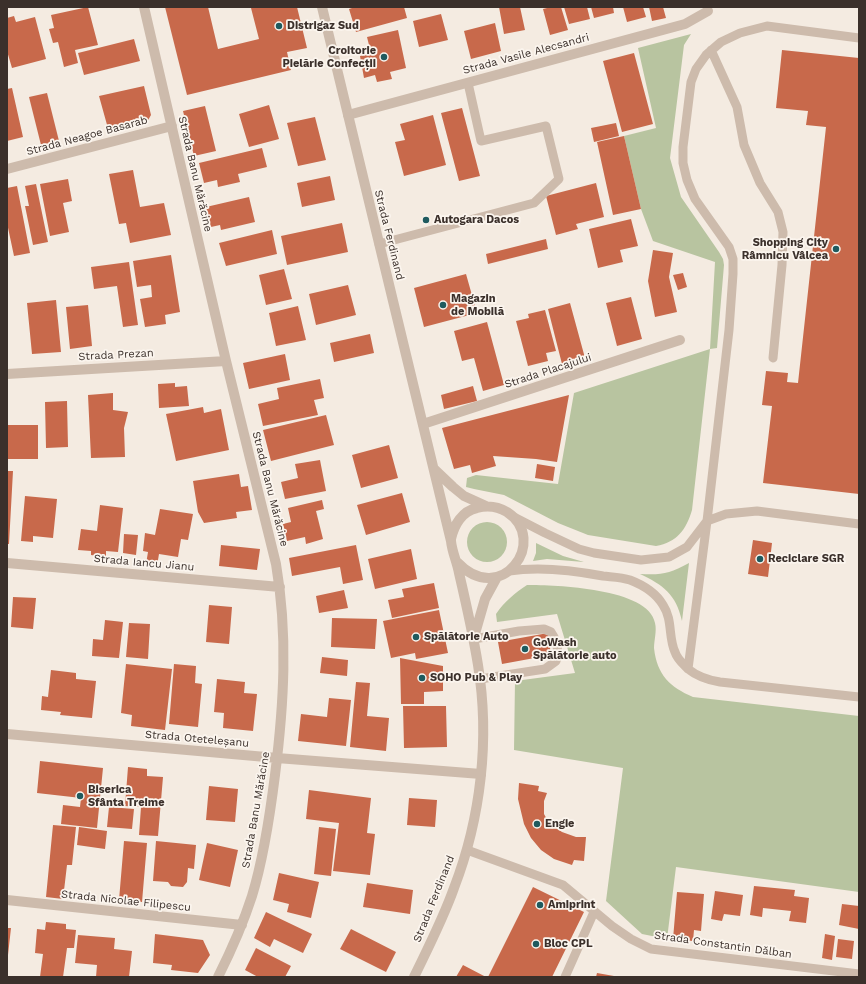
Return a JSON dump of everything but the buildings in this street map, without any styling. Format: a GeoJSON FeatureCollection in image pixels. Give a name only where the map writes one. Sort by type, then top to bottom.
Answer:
{"type":"FeatureCollection","features":[{"type":"Feature","properties":{"kind":"street","name":"Strada Banu Mărăcine"},"geometry":{"type":"LineString","coordinates":[[144,7],[226,361],[276,564],[280,587],[283,624],[284,660],[282,709],[277,758],[266,835],[252,896],[242,925],[218,977]]}},
{"type":"Feature","properties":{"kind":"street","name":"Strada Ferdinand"},"geometry":{"type":"LineString","coordinates":[[322,7],[451,540],[451,548],[457,562],[474,639],[480,679],[483,745],[478,801],[467,850],[454,888],[438,927],[414,977]]}},
{"type":"Feature","properties":{"kind":"street","name":"Strada Vasile Alecsandri"},"geometry":{"type":"LineString","coordinates":[[348,115],[685,24],[708,11]]}},
{"type":"Feature","properties":{"kind":"street","name":"Strada Neagoe Basarab"},"geometry":{"type":"LineString","coordinates":[[7,169],[172,126]]}},
{"type":"Feature","properties":{"kind":"street","name":"Strada Placajului"},"geometry":{"type":"LineString","coordinates":[[423,424],[680,340]]}},
{"type":"Feature","properties":{"kind":"street","name":"Strada Prezan"},"geometry":{"type":"LineString","coordinates":[[7,374],[226,361]]}},
{"type":"Feature","properties":{"kind":"street"},"geometry":{"type":"LineString","coordinates":[[434,469],[464,496],[486,506]]}},
{"type":"Feature","properties":{"kind":"street"},"geometry":{"type":"LineString","coordinates":[[451,540],[456,526],[466,513],[475,508],[486,506],[495,507],[511,515],[518,523],[522,533],[523,544],[521,554],[516,564],[509,571],[497,577],[486,578],[474,576],[457,562]]}},
{"type":"Feature","properties":{"kind":"street","name":"Strada Iancu Jianu"},"geometry":{"type":"LineString","coordinates":[[7,563],[280,587]]}},
{"type":"Feature","properties":{"kind":"street","name":"Strada Ferdinand"},"geometry":{"type":"LineString","coordinates":[[474,639],[485,599],[497,577]]}},
{"type":"Feature","properties":{"kind":"street","name":"Strada Oteteleșanu"},"geometry":{"type":"LineString","coordinates":[[7,734],[277,758],[481,774]]}},
{"type":"Feature","properties":{"kind":"street","name":"Strada Nicolae Filipescu"},"geometry":{"type":"LineString","coordinates":[[7,900],[242,925]]}},
{"type":"Feature","properties":{"kind":"lane"},"geometry":{"type":"LineString","coordinates":[[688,669],[729,330],[733,274],[733,259],[729,247],[696,199],[687,180],[683,163],[683,148],[691,82],[696,69],[711,50],[721,42],[740,33],[768,26],[859,38]]}},
{"type":"Feature","properties":{"kind":"lane"},"geometry":{"type":"LineString","coordinates":[[711,50],[737,107],[744,145],[760,183],[778,212],[783,232],[782,265],[773,358]]}},
{"type":"Feature","properties":{"kind":"lane"},"geometry":{"type":"LineString","coordinates":[[379,244],[534,203],[559,179],[546,126],[481,141],[468,83]]}},
{"type":"Feature","properties":{"kind":"lane"},"geometry":{"type":"LineString","coordinates":[[511,515],[579,549],[594,553],[641,560],[669,557],[687,547],[707,521],[726,514],[757,511],[859,524]]}},
{"type":"Feature","properties":{"kind":"lane"},"geometry":{"type":"LineString","coordinates":[[509,571],[530,569],[570,570],[629,580],[643,586],[654,593],[668,615],[674,652],[680,662],[695,675],[706,679],[720,682],[859,697]]}},
{"type":"Feature","properties":{"kind":"lane"},"geometry":{"type":"LineString","coordinates":[[474,639],[519,631],[544,629],[551,632],[557,646],[558,654],[556,661],[545,669],[480,679]]}},
{"type":"Feature","properties":{"kind":"lane","name":"Strada Constantin Dălban"},"geometry":{"type":"LineString","coordinates":[[467,850],[563,885],[594,912],[631,939],[651,948],[859,974]]}},
{"type":"Feature","properties":{"kind":"lane"},"geometry":{"type":"LineString","coordinates":[[565,977],[594,912]]}},
{"type":"Feature","properties":{"kind":"green space"},"geometry":{"type":"Polygon","coordinates":[[[691,34],[684,45],[670,158],[681,197],[723,259],[724,265],[717,348],[710,349],[715,262],[653,241],[641,209],[624,136],[656,128],[638,48],[691,34]]]}},
{"type":"Feature","properties":{"kind":"green space"},"geometry":{"type":"Polygon","coordinates":[[[710,349],[692,510],[684,529],[670,542],[656,546],[588,535],[558,523],[504,495],[466,487],[467,478],[476,475],[558,484],[574,393],[710,349]]]}},
{"type":"Feature","properties":{"kind":"green space"},"geometry":{"type":"Polygon","coordinates":[[[483,522],[491,522],[498,525],[504,531],[507,542],[504,553],[498,559],[491,562],[483,562],[476,559],[470,553],[467,546],[467,538],[470,531],[476,525],[483,522]]]}},
{"type":"Feature","properties":{"kind":"green space"},"geometry":{"type":"Polygon","coordinates":[[[536,543],[563,556],[584,562],[547,559],[533,561],[536,553],[536,543]]]}},
{"type":"Feature","properties":{"kind":"green space"},"geometry":{"type":"Polygon","coordinates":[[[689,563],[682,621],[672,597],[662,587],[640,574],[665,573],[676,570],[689,563]]]}},
{"type":"Feature","properties":{"kind":"green space"},"geometry":{"type":"Polygon","coordinates":[[[527,585],[558,586],[599,591],[636,602],[649,611],[655,623],[656,632],[654,648],[658,666],[662,673],[671,684],[693,697],[859,716],[859,892],[676,867],[667,939],[642,934],[606,901],[623,768],[514,750],[515,681],[575,673],[557,614],[497,622],[496,614],[499,609],[518,591],[527,585]]]}},
{"type":"Feature","properties":{"kind":"place","name":"Distrigaz Sud"},"geometry":{"type":"Point","coordinates":[279,26]}},
{"type":"Feature","properties":{"kind":"place","name":"Croitorie Pielărie Confecții"},"geometry":{"type":"Point","coordinates":[384,57]}},
{"type":"Feature","properties":{"kind":"place","name":"Autogara Dacos"},"geometry":{"type":"Point","coordinates":[426,220]}},
{"type":"Feature","properties":{"kind":"place","name":"Shopping City Râmnicu Vâlcea"},"geometry":{"type":"Point","coordinates":[836,249]}},
{"type":"Feature","properties":{"kind":"place","name":"Magazin de Mobilă"},"geometry":{"type":"Point","coordinates":[443,305]}},
{"type":"Feature","properties":{"kind":"place","name":"Reciclare SGR"},"geometry":{"type":"Point","coordinates":[760,559]}},
{"type":"Feature","properties":{"kind":"place","name":"Spălătorie Auto"},"geometry":{"type":"Point","coordinates":[416,637]}},
{"type":"Feature","properties":{"kind":"place","name":"GoWash Spălătorie auto"},"geometry":{"type":"Point","coordinates":[525,649]}},
{"type":"Feature","properties":{"kind":"place","name":"SOHO Pub & Play"},"geometry":{"type":"Point","coordinates":[422,678]}},
{"type":"Feature","properties":{"kind":"place","name":"Biserica Sfânta Treime"},"geometry":{"type":"Point","coordinates":[80,796]}},
{"type":"Feature","properties":{"kind":"place","name":"Engie"},"geometry":{"type":"Point","coordinates":[537,824]}},
{"type":"Feature","properties":{"kind":"place","name":"Amiprint"},"geometry":{"type":"Point","coordinates":[540,905]}},
{"type":"Feature","properties":{"kind":"place","name":"Bloc CPL"},"geometry":{"type":"Point","coordinates":[536,944]}}]}
